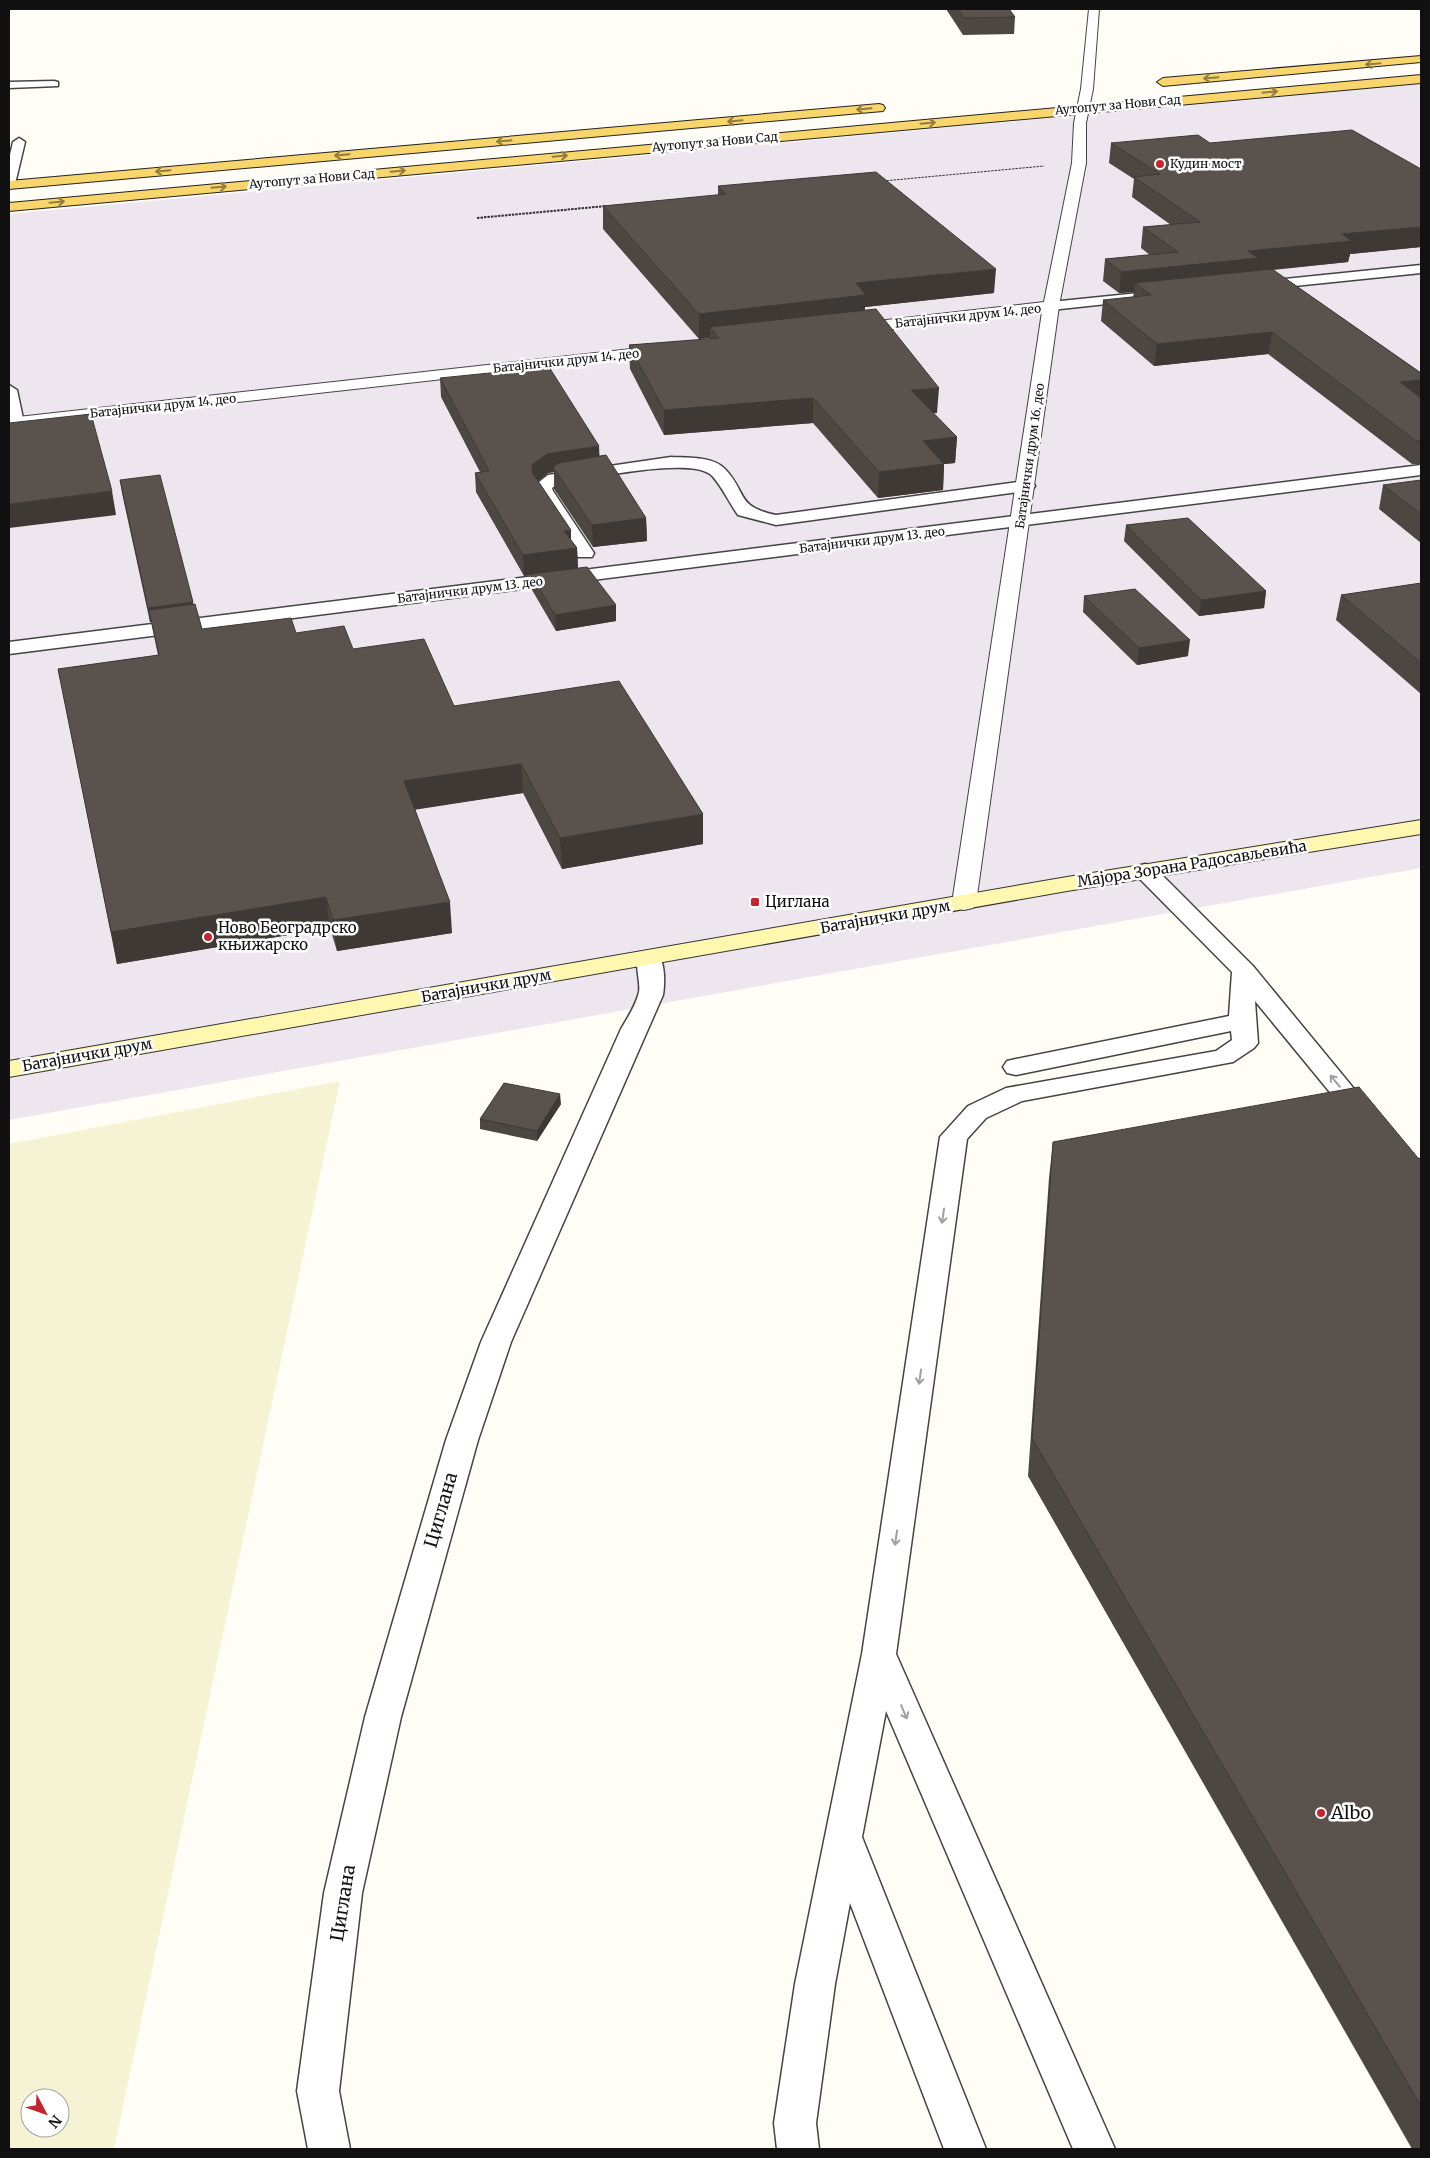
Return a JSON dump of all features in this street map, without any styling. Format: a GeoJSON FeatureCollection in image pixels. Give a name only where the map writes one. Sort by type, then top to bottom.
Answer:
{"type":"FeatureCollection","features":[{"type":"Feature","properties":{"kind":"main road","name":"Аутопут за Нови Сад"},"geometry":{"type":"LineString","coordinates":[[1146,84],[1421,59]]}},
{"type":"Feature","properties":{"kind":"main road","name":"Аутопут за Нови Сад"},"geometry":{"type":"LineString","coordinates":[[9,206],[1019,114],[1081,116],[1421,79]]}},
{"type":"Feature","properties":{"kind":"main road","name":"Аутопут за Нови Сад"},"geometry":{"type":"LineString","coordinates":[[9,184],[891,107]]}},
{"type":"Feature","properties":{"kind":"main road","name":"Мајора Зорана Радосављевића"},"geometry":{"type":"LineString","coordinates":[[964,903],[1421,826]]}},
{"type":"Feature","properties":{"kind":"main road","name":"Батајнички друм"},"geometry":{"type":"LineString","coordinates":[[9,1069],[964,903]]}},
{"type":"Feature","properties":{"kind":"street","name":"Батајнички друм 16. део"},"geometry":{"type":"LineString","coordinates":[[964,903],[1051,306],[1079,163],[1081,116],[1087,89],[1094,9]]}},
{"type":"Feature","properties":{"kind":"street","name":"Батајнички друм 14. део"},"geometry":{"type":"LineString","coordinates":[[834,331],[1051,306]]}},
{"type":"Feature","properties":{"kind":"street","name":"Батајнички друм 14. део"},"geometry":{"type":"LineString","coordinates":[[12,423],[686,347]]}},
{"type":"Feature","properties":{"kind":"lane"},"geometry":{"type":"LineString","coordinates":[[9,85],[54,84]]}},
{"type":"Feature","properties":{"kind":"lane"},"geometry":{"type":"LineString","coordinates":[[9,184],[19,142]]}},
{"type":"Feature","properties":{"kind":"lane"},"geometry":{"type":"LineString","coordinates":[[1236,288],[1421,269]]}},
{"type":"Feature","properties":{"kind":"lane","name":"Батајнички друм 14. део"},"geometry":{"type":"LineString","coordinates":[[1051,306],[1158,296]]}},
{"type":"Feature","properties":{"kind":"lane"},"geometry":{"type":"LineString","coordinates":[[9,390],[12,423]]}},
{"type":"Feature","properties":{"kind":"lane"},"geometry":{"type":"LineString","coordinates":[[585,553],[544,491],[543,486],[554,478],[671,462],[704,464],[717,470],[744,511],[756,516],[776,520],[1026,486]]}},
{"type":"Feature","properties":{"kind":"lane"},"geometry":{"type":"LineString","coordinates":[[1021,521],[1421,470]]}},
{"type":"Feature","properties":{"kind":"lane","name":"Батајнички друм 13. део"},"geometry":{"type":"LineString","coordinates":[[9,648],[1021,521]]}},
{"type":"Feature","properties":{"kind":"lane"},"geometry":{"type":"LineString","coordinates":[[1146,871],[1244,971],[1383,1140]]}},
{"type":"Feature","properties":{"kind":"lane","name":"Циглана"},"geometry":{"type":"LineString","coordinates":[[329,2149],[318,2090],[342,1893],[383,1717],[462,1440],[496,1342],[634,1029],[650,1000],[654,988],[649,958]]}},
{"type":"Feature","properties":{"kind":"lane"},"geometry":{"type":"LineString","coordinates":[[798,2149],[795,2123],[815,1984],[879,1654],[954,1137],[977,1112],[1015,1094],[1224,1057],[1245,1044],[1242,1021],[1244,971]]}},
{"type":"Feature","properties":{"kind":"lane"},"geometry":{"type":"LineString","coordinates":[[1016,1067],[1242,1021]]}},
{"type":"Feature","properties":{"kind":"lane"},"geometry":{"type":"LineString","coordinates":[[879,1654],[1094,2149]]}},
{"type":"Feature","properties":{"kind":"lane"},"geometry":{"type":"LineString","coordinates":[[843,1836],[965,2149]]}},
{"type":"Feature","properties":{"kind":"path"},"geometry":{"type":"LineString","coordinates":[[881,181],[1079,163]]}},
{"type":"Feature","properties":{"kind":"path"},"geometry":{"type":"LineString","coordinates":[[477,218],[615,205]]}},
{"type":"Feature","properties":{"kind":"shaded area"},"geometry":{"type":"Polygon","coordinates":[[[1421,84],[1421,868],[9,1120],[9,214],[1421,84]]]}},
{"type":"Feature","properties":{"kind":"shaded area"},"geometry":{"type":"Polygon","coordinates":[[[340,1081],[114,2149],[9,2149],[9,1144],[340,1081]]]}},
{"type":"Feature","properties":{"kind":"building"},"geometry":{"type":"Polygon","coordinates":[[[958,9],[1009,9],[1015,17],[964,18],[958,9]]]}},
{"type":"Feature","properties":{"kind":"building"},"geometry":{"type":"Polygon","coordinates":[[[1352,130],[1421,169],[1421,227],[1342,234],[1352,241],[1248,251],[1258,258],[1121,272],[1105,259],[1178,252],[1143,227],[1200,222],[1134,177],[1160,174],[1111,143],[1198,135],[1210,143],[1352,130]]]}},
{"type":"Feature","properties":{"kind":"building"},"geometry":{"type":"Polygon","coordinates":[[[876,172],[996,269],[856,283],[866,295],[699,314],[603,206],[726,194],[718,186],[876,172]]]}},
{"type":"Feature","properties":{"kind":"building"},"geometry":{"type":"Polygon","coordinates":[[[1272,269],[1421,373],[1421,380],[1400,382],[1421,398],[1421,440],[1416,441],[1272,332],[1157,344],[1103,300],[1151,295],[1135,283],[1272,269]]]}},
{"type":"Feature","properties":{"kind":"building"},"geometry":{"type":"Polygon","coordinates":[[[876,309],[939,388],[911,390],[957,437],[923,441],[944,464],[879,472],[813,398],[664,410],[629,345],[719,338],[710,327],[876,309]]]}},
{"type":"Feature","properties":{"kind":"building"},"geometry":{"type":"Polygon","coordinates":[[[549,367],[599,446],[547,454],[532,465],[532,472],[571,530],[564,531],[577,548],[523,555],[475,473],[489,471],[440,378],[549,367]]]}},
{"type":"Feature","properties":{"kind":"building"},"geometry":{"type":"Polygon","coordinates":[[[91,414],[112,491],[9,504],[9,423],[91,414]]]}},
{"type":"Feature","properties":{"kind":"building"},"geometry":{"type":"Polygon","coordinates":[[[606,455],[646,518],[592,525],[553,467],[559,463],[606,455]]]}},
{"type":"Feature","properties":{"kind":"building"},"geometry":{"type":"Polygon","coordinates":[[[160,475],[193,602],[148,608],[120,480],[160,475]]]}},
{"type":"Feature","properties":{"kind":"building"},"geometry":{"type":"Polygon","coordinates":[[[1421,480],[1421,514],[1383,485],[1421,480]]]}},
{"type":"Feature","properties":{"kind":"building"},"geometry":{"type":"Polygon","coordinates":[[[1188,518],[1266,591],[1201,600],[1126,525],[1188,518]]]}},
{"type":"Feature","properties":{"kind":"building"},"geometry":{"type":"Polygon","coordinates":[[[587,567],[616,605],[555,615],[531,574],[587,567]]]}},
{"type":"Feature","properties":{"kind":"building"},"geometry":{"type":"Polygon","coordinates":[[[1421,583],[1421,663],[1341,595],[1421,583]]]}},
{"type":"Feature","properties":{"kind":"building"},"geometry":{"type":"Polygon","coordinates":[[[1135,589],[1190,640],[1139,648],[1084,596],[1135,589]]]}},
{"type":"Feature","properties":{"kind":"building"},"geometry":{"type":"Polygon","coordinates":[[[195,604],[202,629],[291,618],[296,633],[344,626],[353,649],[424,639],[454,706],[619,681],[703,814],[560,838],[521,764],[404,781],[450,902],[333,920],[326,897],[111,932],[58,669],[159,655],[149,610],[195,604]]]}},
{"type":"Feature","properties":{"kind":"building"},"geometry":{"type":"Polygon","coordinates":[[[504,1083],[560,1094],[537,1131],[480,1119],[504,1083]]]}},
{"type":"Feature","properties":{"kind":"building","name":"Albo"},"geometry":{"type":"Polygon","coordinates":[[[1359,1087],[1418,1158],[1421,1159],[1421,2106],[1032,1438],[1053,1142],[1359,1087]]]}},
{"type":"Feature","properties":{"kind":"place","name":"Кудин мост"},"geometry":{"type":"Point","coordinates":[1160,164]}},
{"type":"Feature","properties":{"kind":"place","name":"Циглана"},"geometry":{"type":"Point","coordinates":[755,902]}},
{"type":"Feature","properties":{"kind":"place","name":"Ново Београдрско књижарско"},"geometry":{"type":"Point","coordinates":[208,937]}},
{"type":"Feature","properties":{"kind":"place","name":"Albo"},"geometry":{"type":"Point","coordinates":[1321,1813]}}]}
